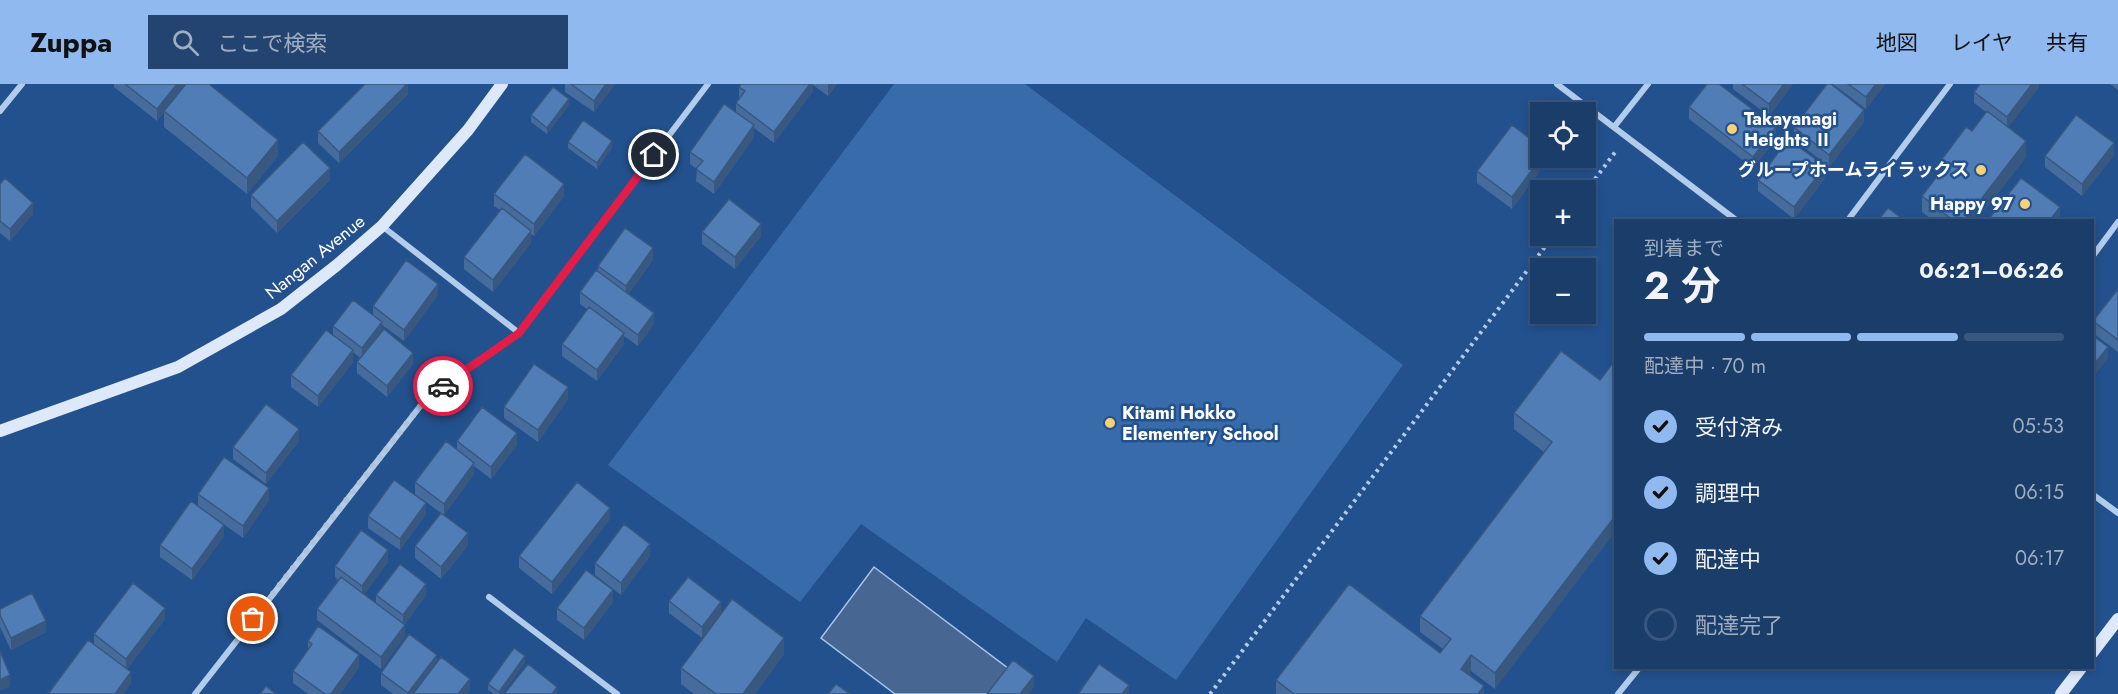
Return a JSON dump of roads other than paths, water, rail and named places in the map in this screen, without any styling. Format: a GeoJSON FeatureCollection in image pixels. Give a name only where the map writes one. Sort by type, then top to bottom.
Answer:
{"type":"FeatureCollection","features":[{"type":"Feature","properties":{"kind":"main road","name":"Nangan Avenue"},"geometry":{"type":"LineString","coordinates":[[0,431],[178,367],[281,309],[382,226],[468,130],[502,84]]}},
{"type":"Feature","properties":{"kind":"main road"},"geometry":{"type":"LineString","coordinates":[[2094,650],[2118,619]]}},
{"type":"Feature","properties":{"kind":"main road"},"geometry":{"type":"LineString","coordinates":[[2065,693],[2080,669]]}},
{"type":"Feature","properties":{"kind":"street"},"geometry":{"type":"LineString","coordinates":[[0,111],[22,84]]}},
{"type":"Feature","properties":{"kind":"street"},"geometry":{"type":"LineString","coordinates":[[195,694],[429,395],[519,333],[708,84]]}},
{"type":"Feature","properties":{"kind":"street"},"geometry":{"type":"LineString","coordinates":[[1557,84],[1735,219]]}},
{"type":"Feature","properties":{"kind":"street"},"geometry":{"type":"LineString","coordinates":[[1614,127],[1648,84]]}},
{"type":"Feature","properties":{"kind":"street"},"geometry":{"type":"LineString","coordinates":[[1849,219],[1950,84]]}},
{"type":"Feature","properties":{"kind":"street"},"geometry":{"type":"LineString","coordinates":[[2094,253],[2118,222]]}},
{"type":"Feature","properties":{"kind":"street"},"geometry":{"type":"LineString","coordinates":[[382,226],[519,333]]}},
{"type":"Feature","properties":{"kind":"street"},"geometry":{"type":"LineString","coordinates":[[2094,495],[2118,513]]}},
{"type":"Feature","properties":{"kind":"street"},"geometry":{"type":"LineString","coordinates":[[489,597],[617,694]]}},
{"type":"Feature","properties":{"kind":"street"},"geometry":{"type":"LineString","coordinates":[[1618,694],[1638,669]]}},
{"type":"Feature","properties":{"kind":"place","name":"Takayanagi Heights Ⅱ"},"geometry":{"type":"Point","coordinates":[1732,129]}},
{"type":"Feature","properties":{"kind":"place","name":"グループホームライラックス"},"geometry":{"type":"Point","coordinates":[1981,170]}},
{"type":"Feature","properties":{"kind":"place","name":"Happy 97"},"geometry":{"type":"Point","coordinates":[2025,204]}},
{"type":"Feature","properties":{"kind":"place","name":"Kitami Hokko Elementery School"},"geometry":{"type":"Point","coordinates":[1110,423]}}]}
